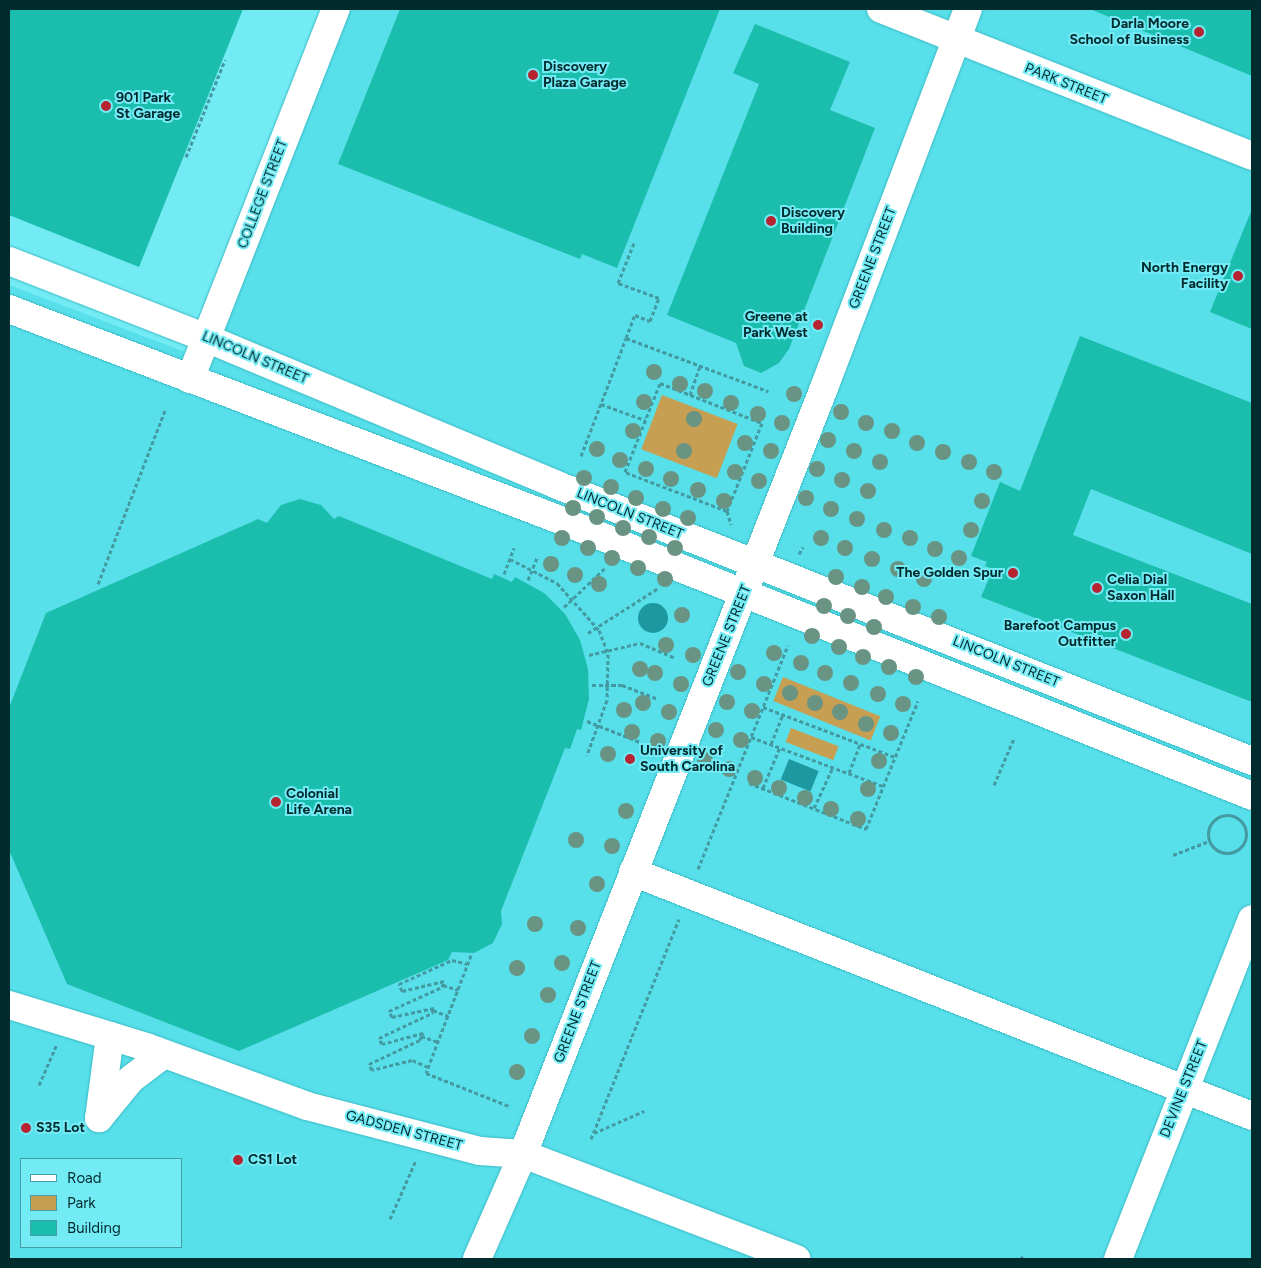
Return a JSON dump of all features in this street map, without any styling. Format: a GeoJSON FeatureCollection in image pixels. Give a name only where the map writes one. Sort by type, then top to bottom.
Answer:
{"type":"FeatureCollection","features":[{"type":"Feature","properties":{"kind":"street","name":"COLLEGE STREET"},"geometry":{"type":"LineString","coordinates":[[190,379],[336,9]]}},
{"type":"Feature","properties":{"kind":"street","name":"PARK STREET"},"geometry":{"type":"LineString","coordinates":[[881,9],[1252,156]]}},
{"type":"Feature","properties":{"kind":"street","name":"GREENE STREET"},"geometry":{"type":"LineString","coordinates":[[476,1259],[523,1154],[755,563],[968,9]]}},
{"type":"Feature","properties":{"kind":"street","name":"LINCOLN STREET"},"geometry":{"type":"LineString","coordinates":[[9,262],[206,338],[556,485],[1252,761]]}},
{"type":"Feature","properties":{"kind":"street"},"geometry":{"type":"LineString","coordinates":[[9,309],[743,593],[1252,796]]}},
{"type":"Feature","properties":{"kind":"street"},"geometry":{"type":"LineString","coordinates":[[633,872],[1252,1116]]}},
{"type":"Feature","properties":{"kind":"street","name":"DEVINE STREET"},"geometry":{"type":"LineString","coordinates":[[1118,1259],[1183,1089],[1252,920]]}},
{"type":"Feature","properties":{"kind":"street","name":"GADSDEN STREET"},"geometry":{"type":"LineString","coordinates":[[9,1005],[164,1054],[308,1106],[480,1151],[523,1154],[797,1259]]}},
{"type":"Feature","properties":{"kind":"street"},"geometry":{"type":"LineString","coordinates":[[110,1036],[99,1118],[131,1079],[164,1054]]}},
{"type":"Feature","properties":{"kind":"path"},"geometry":{"type":"LineString","coordinates":[[186,157],[225,60]]}},
{"type":"Feature","properties":{"kind":"path"},"geometry":{"type":"LineString","coordinates":[[581,456],[635,316],[650,321],[659,298],[618,283],[634,243]]}},
{"type":"Feature","properties":{"kind":"path"},"geometry":{"type":"LineString","coordinates":[[626,338],[768,391]]}},
{"type":"Feature","properties":{"kind":"path"},"geometry":{"type":"LineString","coordinates":[[690,395],[700,366]]}},
{"type":"Feature","properties":{"kind":"path"},"geometry":{"type":"LineString","coordinates":[[727,512],[625,472],[660,383],[762,423],[727,512],[731,524]]}},
{"type":"Feature","properties":{"kind":"path"},"geometry":{"type":"LineString","coordinates":[[601,404],[645,420]]}},
{"type":"Feature","properties":{"kind":"path"},"geometry":{"type":"LineString","coordinates":[[98,584],[166,410]]}},
{"type":"Feature","properties":{"kind":"path"},"geometry":{"type":"LineString","coordinates":[[799,554],[803,547]]}},
{"type":"Feature","properties":{"kind":"path"},"geometry":{"type":"LineString","coordinates":[[504,574],[514,548]]}},
{"type":"Feature","properties":{"kind":"path"},"geometry":{"type":"LineString","coordinates":[[528,580],[538,558]]}},
{"type":"Feature","properties":{"kind":"path"},"geometry":{"type":"LineString","coordinates":[[510,559],[533,569],[557,583],[574,598],[597,627],[607,651],[609,685],[599,726],[587,755]]}},
{"type":"Feature","properties":{"kind":"path"},"geometry":{"type":"LineString","coordinates":[[564,607],[606,567]]}},
{"type":"Feature","properties":{"kind":"path"},"geometry":{"type":"LineString","coordinates":[[588,633],[658,588]]}},
{"type":"Feature","properties":{"kind":"path"},"geometry":{"type":"LineString","coordinates":[[589,655],[640,644],[675,658]]}},
{"type":"Feature","properties":{"kind":"path"},"geometry":{"type":"LineString","coordinates":[[592,684],[622,685],[658,699]]}},
{"type":"Feature","properties":{"kind":"path"},"geometry":{"type":"LineString","coordinates":[[749,782],[866,829],[918,701]]}},
{"type":"Feature","properties":{"kind":"path"},"geometry":{"type":"LineString","coordinates":[[763,707],[895,757]]}},
{"type":"Feature","properties":{"kind":"path"},"geometry":{"type":"LineString","coordinates":[[772,744],[783,714]]}},
{"type":"Feature","properties":{"kind":"path"},"geometry":{"type":"LineString","coordinates":[[587,721],[640,742]]}},
{"type":"Feature","properties":{"kind":"path"},"geometry":{"type":"LineString","coordinates":[[751,736],[772,744],[779,749],[883,786]]}},
{"type":"Feature","properties":{"kind":"path"},"geometry":{"type":"LineString","coordinates":[[994,785],[1014,738]]}},
{"type":"Feature","properties":{"kind":"path"},"geometry":{"type":"LineString","coordinates":[[849,773],[860,744]]}},
{"type":"Feature","properties":{"kind":"path"},"geometry":{"type":"LineString","coordinates":[[763,788],[779,749]]}},
{"type":"Feature","properties":{"kind":"path"},"geometry":{"type":"LineString","coordinates":[[814,808],[832,769]]}},
{"type":"Feature","properties":{"kind":"path"},"geometry":{"type":"LineString","coordinates":[[1219,816],[1237,818],[1244,827],[1242,845],[1232,852],[1219,851],[1210,841],[1210,824],[1219,816]]}},
{"type":"Feature","properties":{"kind":"path"},"geometry":{"type":"LineString","coordinates":[[1173,856],[1210,841]]}},
{"type":"Feature","properties":{"kind":"path"},"geometry":{"type":"LineString","coordinates":[[471,955],[426,1073],[509,1106]]}},
{"type":"Feature","properties":{"kind":"path"},"geometry":{"type":"LineString","coordinates":[[458,990],[443,985],[444,982],[402,991],[400,984],[452,960],[468,964]]}},
{"type":"Feature","properties":{"kind":"path"},"geometry":{"type":"LineString","coordinates":[[443,985],[389,1011],[392,1017],[433,1010],[448,1016]]}},
{"type":"Feature","properties":{"kind":"path"},"geometry":{"type":"LineString","coordinates":[[433,1010],[379,1038],[382,1044],[423,1034],[421,1036],[438,1042]]}},
{"type":"Feature","properties":{"kind":"path"},"geometry":{"type":"LineString","coordinates":[[421,1036],[369,1064],[372,1070],[412,1060],[428,1067]]}},
{"type":"Feature","properties":{"kind":"path"},"geometry":{"type":"LineString","coordinates":[[39,1085],[58,1044]]}},
{"type":"Feature","properties":{"kind":"path"},"geometry":{"type":"LineString","coordinates":[[593,1133],[644,1111]]}},
{"type":"Feature","properties":{"kind":"path"},"geometry":{"type":"LineString","coordinates":[[390,1219],[418,1157]]}},
{"type":"Feature","properties":{"kind":"shaded area","name":"University of South Carolina"},"geometry":{"type":"Polygon","coordinates":[[[338,9],[1252,9],[1252,1259],[9,1259],[9,285],[201,358],[338,9]]]}},
{"type":"Feature","properties":{"kind":"shaded area"},"geometry":{"type":"Polygon","coordinates":[[[653,603],[664,607],[668,618],[664,629],[653,633],[642,629],[638,618],[642,607],[653,603]]]}},
{"type":"Feature","properties":{"kind":"shaded area"},"geometry":{"type":"Polygon","coordinates":[[[789,759],[819,771],[810,791],[781,779],[789,759]]]}},
{"type":"Feature","properties":{"kind":"green space"},"geometry":{"type":"Polygon","coordinates":[[[662,395],[738,424],[717,478],[641,449],[662,395]]]}},
{"type":"Feature","properties":{"kind":"green space"},"geometry":{"type":"Polygon","coordinates":[[[783,677],[880,716],[871,740],[773,701],[783,677]]]}},
{"type":"Feature","properties":{"kind":"green space"},"geometry":{"type":"Polygon","coordinates":[[[791,728],[839,746],[833,760],[786,742],[791,728]]]}},
{"type":"Feature","properties":{"kind":"building","name":"901 Park St Garage"},"geometry":{"type":"Polygon","coordinates":[[[9,9],[243,9],[139,267],[9,215],[9,9]]]}},
{"type":"Feature","properties":{"kind":"building","name":"Discovery Plaza Garage"},"geometry":{"type":"Polygon","coordinates":[[[400,9],[720,9],[617,268],[582,254],[580,259],[338,164],[400,9]]]}},
{"type":"Feature","properties":{"kind":"building","name":"Darla Moore School of Business"},"geometry":{"type":"Polygon","coordinates":[[[1090,9],[1252,9],[1252,76],[1204,56],[1090,9]]]}},
{"type":"Feature","properties":{"kind":"building","name":"Discovery Building"},"geometry":{"type":"Polygon","coordinates":[[[755,24],[850,62],[830,110],[875,128],[789,349],[779,363],[761,373],[744,366],[736,343],[667,315],[759,84],[733,73],[755,24]]]}},
{"type":"Feature","properties":{"kind":"building","name":"North Energy Facility"},"geometry":{"type":"Polygon","coordinates":[[[1252,209],[1252,329],[1210,312],[1252,209]]]}},
{"type":"Feature","properties":{"kind":"building"},"geometry":{"type":"Polygon","coordinates":[[[1080,336],[1252,403],[1252,554],[1091,489],[1073,535],[1252,604],[1252,702],[981,597],[993,569],[985,566],[987,562],[971,556],[1000,482],[1020,491],[1080,336]]]}},
{"type":"Feature","properties":{"kind":"building","name":"Colonial Life Arena"},"geometry":{"type":"Polygon","coordinates":[[[300,499],[321,505],[334,519],[339,516],[492,579],[494,574],[512,582],[515,577],[544,593],[565,614],[580,640],[588,669],[589,699],[581,730],[577,729],[570,749],[565,748],[501,911],[502,924],[493,943],[474,953],[452,952],[448,960],[239,1051],[67,984],[9,850],[9,708],[46,613],[258,519],[267,523],[281,505],[300,499]]]}},
{"type":"Feature","properties":{"kind":"place","name":"Darla Moore School of Business"},"geometry":{"type":"Point","coordinates":[1199,32]}},
{"type":"Feature","properties":{"kind":"place","name":"Discovery Plaza Garage"},"geometry":{"type":"Point","coordinates":[533,75]}},
{"type":"Feature","properties":{"kind":"place","name":"901 Park St Garage"},"geometry":{"type":"Point","coordinates":[106,106]}},
{"type":"Feature","properties":{"kind":"place","name":"Discovery Building"},"geometry":{"type":"Point","coordinates":[771,221]}},
{"type":"Feature","properties":{"kind":"place","name":"North Energy Facility"},"geometry":{"type":"Point","coordinates":[1238,276]}},
{"type":"Feature","properties":{"kind":"place","name":"Greene at Park West"},"geometry":{"type":"Point","coordinates":[818,325]}},
{"type":"Feature","properties":{"kind":"place","name":"The Golden Spur"},"geometry":{"type":"Point","coordinates":[1013,573]}},
{"type":"Feature","properties":{"kind":"place","name":"Celia Dial Saxon Hall"},"geometry":{"type":"Point","coordinates":[1097,588]}},
{"type":"Feature","properties":{"kind":"place","name":"Barefoot Campus Outfitter"},"geometry":{"type":"Point","coordinates":[1126,634]}},
{"type":"Feature","properties":{"kind":"place","name":"University of South Carolina"},"geometry":{"type":"Point","coordinates":[630,759]}},
{"type":"Feature","properties":{"kind":"place","name":"Colonial Life Arena"},"geometry":{"type":"Point","coordinates":[276,802]}},
{"type":"Feature","properties":{"kind":"place","name":"S35 Lot"},"geometry":{"type":"Point","coordinates":[26,1128]}},
{"type":"Feature","properties":{"kind":"place","name":"CS1 Lot"},"geometry":{"type":"Point","coordinates":[238,1160]}}]}
